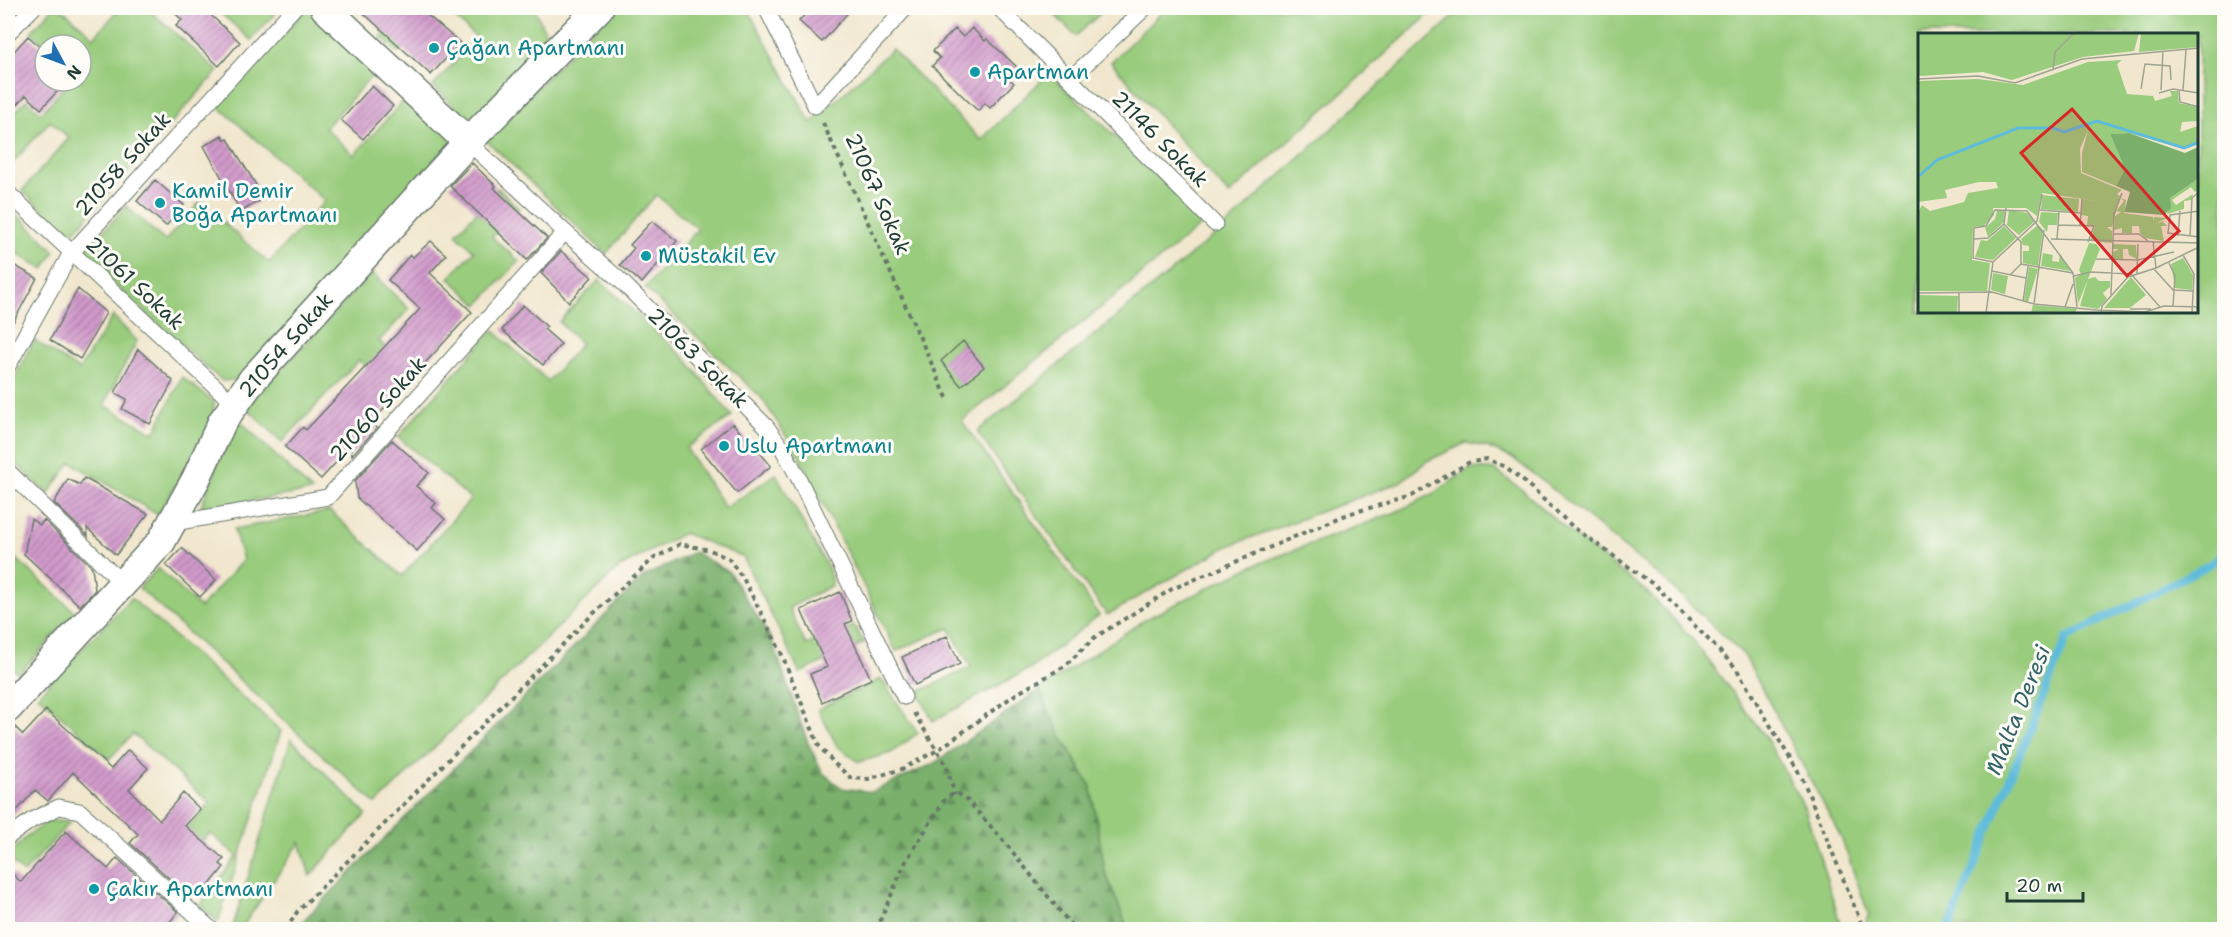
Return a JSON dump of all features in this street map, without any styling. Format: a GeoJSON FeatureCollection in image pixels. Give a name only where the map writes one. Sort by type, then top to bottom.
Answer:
{"type":"FeatureCollection","features":[{"type":"Feature","properties":{"kind":"street","name":"21063 Sokak"},"geometry":{"type":"LineString","coordinates":[[325,8],[468,142]]}},
{"type":"Feature","properties":{"kind":"street","name":"21054 Sokak"},"geometry":{"type":"LineString","coordinates":[[8,708],[161,542],[196,479],[222,422],[254,379],[468,142],[599,8]]}},
{"type":"Feature","properties":{"kind":"lane"},"geometry":{"type":"LineString","coordinates":[[8,33],[33,8]]}},
{"type":"Feature","properties":{"kind":"lane","name":"21058 Sokak"},"geometry":{"type":"LineString","coordinates":[[8,366],[71,253],[294,8]]}},
{"type":"Feature","properties":{"kind":"lane"},"geometry":{"type":"LineString","coordinates":[[766,8],[815,106],[906,8]]}},
{"type":"Feature","properties":{"kind":"lane","name":"21146 Sokak"},"geometry":{"type":"LineString","coordinates":[[999,8],[1215,224]]}},
{"type":"Feature","properties":{"kind":"lane"},"geometry":{"type":"LineString","coordinates":[[1070,79],[1145,8]]}},
{"type":"Feature","properties":{"kind":"lane","name":"21063 Sokak"},"geometry":{"type":"LineString","coordinates":[[468,142],[622,282],[771,433],[798,477],[904,697]]}},
{"type":"Feature","properties":{"kind":"lane","name":"21061 Sokak"},"geometry":{"type":"LineString","coordinates":[[8,193],[234,404]]}},
{"type":"Feature","properties":{"kind":"lane","name":"21060 Sokak"},"geometry":{"type":"LineString","coordinates":[[173,522],[328,497],[565,232]]}},
{"type":"Feature","properties":{"kind":"lane"},"geometry":{"type":"LineString","coordinates":[[8,471],[122,583]]}},
{"type":"Feature","properties":{"kind":"lane"},"geometry":{"type":"LineString","coordinates":[[8,837],[32,820],[59,807],[80,811],[212,930]]}},
{"type":"Feature","properties":{"kind":"path","name":"21067 Sokak"},"geometry":{"type":"LineString","coordinates":[[815,106],[948,400]]}},
{"type":"Feature","properties":{"kind":"path"},"geometry":{"type":"LineString","coordinates":[[286,930],[297,912],[592,615],[653,559],[680,544],[710,550],[729,559],[744,580],[780,650],[819,746],[834,765],[851,778],[868,779],[902,769],[938,750],[1013,696],[1065,666],[1094,638],[1172,590],[1348,514],[1412,496],[1468,463],[1487,459],[1506,467],[1573,527],[1657,587],[1736,668],[1803,780],[1864,930]]}},
{"type":"Feature","properties":{"kind":"path"},"geometry":{"type":"LineString","coordinates":[[904,697],[946,765],[955,795]]}},
{"type":"Feature","properties":{"kind":"path"},"geometry":{"type":"LineString","coordinates":[[876,930],[906,861],[944,801],[959,794],[968,801],[1075,930]]}},
{"type":"Feature","properties":{"kind":"green space"},"geometry":{"type":"Polygon","coordinates":[[[53,8],[61,8],[89,33],[33,34],[31,32],[53,8]]]}},
{"type":"Feature","properties":{"kind":"green space"},"geometry":{"type":"Polygon","coordinates":[[[111,8],[147,8],[218,71],[71,235],[22,191],[69,138],[50,121],[8,168],[8,120],[26,100],[41,113],[59,93],[93,93],[93,36],[116,13],[111,8]]]}},
{"type":"Feature","properties":{"kind":"green space"},"geometry":{"type":"Polygon","coordinates":[[[215,8],[280,8],[251,40],[215,8]]]}},
{"type":"Feature","properties":{"kind":"green space"},"geometry":{"type":"Polygon","coordinates":[[[307,8],[378,69],[325,128],[354,155],[408,96],[456,139],[245,374],[234,380],[222,381],[82,255],[126,206],[165,241],[200,202],[269,263],[325,201],[218,106],[307,8]]]}},
{"type":"Feature","properties":{"kind":"green space"},"geometry":{"type":"Polygon","coordinates":[[[409,8],[441,8],[398,53],[381,37],[409,8]]]}},
{"type":"Feature","properties":{"kind":"green space"},"geometry":{"type":"Polygon","coordinates":[[[444,8],[534,8],[548,38],[470,121],[433,86],[477,38],[444,8]]]}},
{"type":"Feature","properties":{"kind":"green space"},"geometry":{"type":"Polygon","coordinates":[[[614,8],[747,8],[811,123],[892,49],[981,140],[1049,73],[1205,222],[962,421],[1099,615],[1034,666],[933,721],[918,692],[971,667],[949,628],[896,651],[799,456],[761,397],[645,288],[698,229],[656,195],[606,254],[486,140],[614,8]]]}},
{"type":"Feature","properties":{"kind":"green space"},"geometry":{"type":"Polygon","coordinates":[[[1048,8],[1106,8],[1076,36],[1048,8]]]}},
{"type":"Feature","properties":{"kind":"green space"},"geometry":{"type":"Polygon","coordinates":[[[1166,8],[1436,8],[1229,195],[1111,62],[1166,8]]]}},
{"type":"Feature","properties":{"kind":"green space"},"geometry":{"type":"Polygon","coordinates":[[[1463,8],[2224,8],[2224,929],[1863,929],[1869,915],[1841,837],[1744,655],[1669,584],[1550,487],[1514,459],[1487,447],[1466,443],[1427,461],[1400,482],[1226,547],[1107,615],[977,432],[1221,230],[1463,8]]]}},
{"type":"Feature","properties":{"kind":"green space"},"geometry":{"type":"Polygon","coordinates":[[[498,188],[519,208],[492,237],[519,261],[478,305],[449,278],[474,251],[456,234],[498,188]]]}},
{"type":"Feature","properties":{"kind":"green space"},"geometry":{"type":"Polygon","coordinates":[[[8,206],[55,251],[44,269],[8,249],[8,206]]]}},
{"type":"Feature","properties":{"kind":"green space"},"geometry":{"type":"Polygon","coordinates":[[[372,273],[409,309],[379,341],[415,375],[396,395],[359,360],[282,442],[246,407],[372,273]]]}},
{"type":"Feature","properties":{"kind":"green space"},"geometry":{"type":"Polygon","coordinates":[[[599,280],[685,358],[732,416],[686,448],[725,508],[776,474],[829,570],[832,585],[789,608],[806,645],[854,626],[864,643],[800,673],[743,557],[684,533],[620,567],[376,804],[139,588],[158,568],[200,608],[243,560],[234,529],[330,511],[402,576],[471,499],[398,437],[493,330],[548,381],[581,344],[559,322],[599,280]]]}},
{"type":"Feature","properties":{"kind":"green space"},"geometry":{"type":"Polygon","coordinates":[[[113,316],[137,341],[104,405],[154,433],[182,377],[214,402],[213,422],[158,515],[71,462],[48,494],[8,456],[8,391],[34,340],[79,370],[113,316]]]}},
{"type":"Feature","properties":{"kind":"green space"},"geometry":{"type":"Polygon","coordinates":[[[240,421],[312,491],[200,509],[220,458],[240,421]]]}},
{"type":"Feature","properties":{"kind":"green space"},"geometry":{"type":"Polygon","coordinates":[[[1471,468],[1495,470],[1521,489],[1567,530],[1647,592],[1689,635],[1765,736],[1805,809],[1842,929],[1128,929],[1105,872],[1091,787],[1060,734],[1039,690],[1146,619],[1252,566],[1396,512],[1431,495],[1471,468]]]}},
{"type":"Feature","properties":{"kind":"green space"},"geometry":{"type":"Polygon","coordinates":[[[8,551],[75,612],[19,674],[8,665],[8,551]]]}},
{"type":"Feature","properties":{"kind":"green space"},"geometry":{"type":"Polygon","coordinates":[[[694,552],[729,572],[772,640],[808,743],[823,773],[842,788],[872,792],[933,764],[1039,690],[1060,734],[1091,787],[1105,872],[1128,929],[295,929],[643,577],[694,552]]]}},
{"type":"Feature","properties":{"kind":"green space"},"geometry":{"type":"Polygon","coordinates":[[[131,598],[281,731],[218,922],[200,905],[237,856],[210,833],[173,875],[157,862],[210,803],[133,734],[109,759],[38,695],[131,598]]]}},
{"type":"Feature","properties":{"kind":"green space"},"geometry":{"type":"Polygon","coordinates":[[[881,679],[918,733],[891,753],[859,762],[837,746],[818,709],[881,679]]]}},
{"type":"Feature","properties":{"kind":"green space"},"geometry":{"type":"Polygon","coordinates":[[[291,739],[366,814],[310,876],[300,842],[241,929],[232,929],[291,739]]]}},
{"type":"Feature","properties":{"kind":"green space"},"geometry":{"type":"Polygon","coordinates":[[[49,821],[70,822],[24,873],[8,859],[8,855],[28,835],[49,821]]]}},
{"type":"Feature","properties":{"kind":"building"},"geometry":{"type":"Polygon","coordinates":[[[170,8],[203,8],[240,42],[219,66],[176,26],[182,20],[170,8]]]}},
{"type":"Feature","properties":{"kind":"building"},"geometry":{"type":"Polygon","coordinates":[[[358,8],[419,8],[460,43],[431,75],[358,8]]]}},
{"type":"Feature","properties":{"kind":"building"},"geometry":{"type":"Polygon","coordinates":[[[811,8],[852,8],[822,42],[799,21],[811,8]]]}},
{"type":"Feature","properties":{"kind":"building","name":"Apartman"},"geometry":{"type":"Polygon","coordinates":[[[972,28],[1017,67],[1007,77],[1014,83],[990,108],[985,103],[978,111],[932,66],[940,58],[933,51],[955,29],[963,37],[972,28]]]}},
{"type":"Feature","properties":{"kind":"building"},"geometry":{"type":"Polygon","coordinates":[[[28,36],[33,40],[33,93],[56,93],[41,109],[26,95],[8,115],[8,58],[28,36]]]}},
{"type":"Feature","properties":{"kind":"building"},"geometry":{"type":"Polygon","coordinates":[[[372,86],[393,106],[363,139],[341,120],[372,86]]]}},
{"type":"Feature","properties":{"kind":"building"},"geometry":{"type":"Polygon","coordinates":[[[222,135],[225,140],[228,139],[264,198],[241,212],[204,146],[222,135]]]}},
{"type":"Feature","properties":{"kind":"building"},"geometry":{"type":"Polygon","coordinates":[[[472,163],[496,186],[494,188],[547,238],[527,260],[450,186],[472,163]]]}},
{"type":"Feature","properties":{"kind":"building","name":"Kamil Demir Boğa Apartmanı"},"geometry":{"type":"Polygon","coordinates":[[[155,180],[184,205],[166,226],[137,201],[155,180]]]}},
{"type":"Feature","properties":{"kind":"building","name":"Müstakil Ev"},"geometry":{"type":"Polygon","coordinates":[[[652,221],[677,241],[642,283],[620,265],[634,248],[630,245],[652,221]]]}},
{"type":"Feature","properties":{"kind":"building"},"geometry":{"type":"Polygon","coordinates":[[[431,241],[446,255],[430,273],[472,312],[372,423],[377,428],[352,455],[351,446],[321,479],[285,447],[303,427],[306,430],[420,309],[388,280],[410,255],[413,257],[431,241]]]}},
{"type":"Feature","properties":{"kind":"building"},"geometry":{"type":"Polygon","coordinates":[[[561,251],[592,277],[569,302],[541,273],[561,251]]]}},
{"type":"Feature","properties":{"kind":"building"},"geometry":{"type":"Polygon","coordinates":[[[8,262],[37,278],[8,332],[8,262]]]}},
{"type":"Feature","properties":{"kind":"building"},"geometry":{"type":"Polygon","coordinates":[[[78,289],[106,313],[80,359],[50,340],[78,289]]]}},
{"type":"Feature","properties":{"kind":"building"},"geometry":{"type":"Polygon","coordinates":[[[523,305],[547,327],[544,329],[561,344],[543,365],[502,330],[523,305]]]}},
{"type":"Feature","properties":{"kind":"building"},"geometry":{"type":"Polygon","coordinates":[[[963,341],[984,367],[961,386],[941,361],[963,341]]]}},
{"type":"Feature","properties":{"kind":"building"},"geometry":{"type":"Polygon","coordinates":[[[138,349],[173,381],[150,424],[122,409],[127,399],[115,393],[138,349]]]}},
{"type":"Feature","properties":{"kind":"building"},"geometry":{"type":"Polygon","coordinates":[[[733,423],[771,466],[737,493],[701,449],[733,423]]]}},
{"type":"Feature","properties":{"kind":"building"},"geometry":{"type":"Polygon","coordinates":[[[392,440],[429,473],[416,486],[436,503],[432,508],[445,519],[417,551],[357,498],[355,481],[392,440]]]}},
{"type":"Feature","properties":{"kind":"building"},"geometry":{"type":"Polygon","coordinates":[[[84,478],[148,514],[116,555],[87,528],[88,536],[54,503],[68,479],[80,485],[84,478]]]}},
{"type":"Feature","properties":{"kind":"building"},"geometry":{"type":"Polygon","coordinates":[[[31,519],[40,525],[44,520],[92,567],[95,590],[80,606],[24,554],[31,519]]]}},
{"type":"Feature","properties":{"kind":"building"},"geometry":{"type":"Polygon","coordinates":[[[182,548],[216,580],[200,597],[166,565],[182,548]]]}},
{"type":"Feature","properties":{"kind":"building"},"geometry":{"type":"Polygon","coordinates":[[[840,592],[852,621],[845,624],[871,679],[822,702],[810,674],[827,667],[801,610],[840,592]]]}},
{"type":"Feature","properties":{"kind":"building"},"geometry":{"type":"Polygon","coordinates":[[[947,636],[960,664],[915,685],[902,657],[947,636]]]}},
{"type":"Feature","properties":{"kind":"building"},"geometry":{"type":"Polygon","coordinates":[[[46,710],[111,769],[128,750],[148,768],[129,789],[160,820],[183,793],[200,809],[185,826],[224,859],[220,864],[224,867],[200,897],[195,892],[190,897],[130,843],[138,834],[73,772],[48,801],[35,790],[8,821],[8,724],[12,724],[23,735],[46,710]]]}},
{"type":"Feature","properties":{"kind":"building"},"geometry":{"type":"Polygon","coordinates":[[[66,831],[108,869],[117,858],[178,912],[163,930],[16,930],[8,922],[8,870],[21,882],[66,831]]]}},
{"type":"Feature","properties":{"kind":"waterway","name":"Malta Deresi"},"geometry":{"type":"LineString","coordinates":[[1948,930],[2067,638],[2212,563],[2224,551]]}},
{"type":"Feature","properties":{"kind":"place","name":"Çağan Apartmanı"},"geometry":{"type":"Point","coordinates":[434,48]}},
{"type":"Feature","properties":{"kind":"place","name":"Apartman"},"geometry":{"type":"Point","coordinates":[975,72]}},
{"type":"Feature","properties":{"kind":"place","name":"Kamil Demir Boğa Apartmanı"},"geometry":{"type":"Point","coordinates":[160,203]}},
{"type":"Feature","properties":{"kind":"place","name":"Müstakil Ev"},"geometry":{"type":"Point","coordinates":[646,256]}},
{"type":"Feature","properties":{"kind":"place","name":"Uslu Apartmanı"},"geometry":{"type":"Point","coordinates":[724,446]}},
{"type":"Feature","properties":{"kind":"place","name":"Çakır Apartmanı"},"geometry":{"type":"Point","coordinates":[94,889]}}]}
